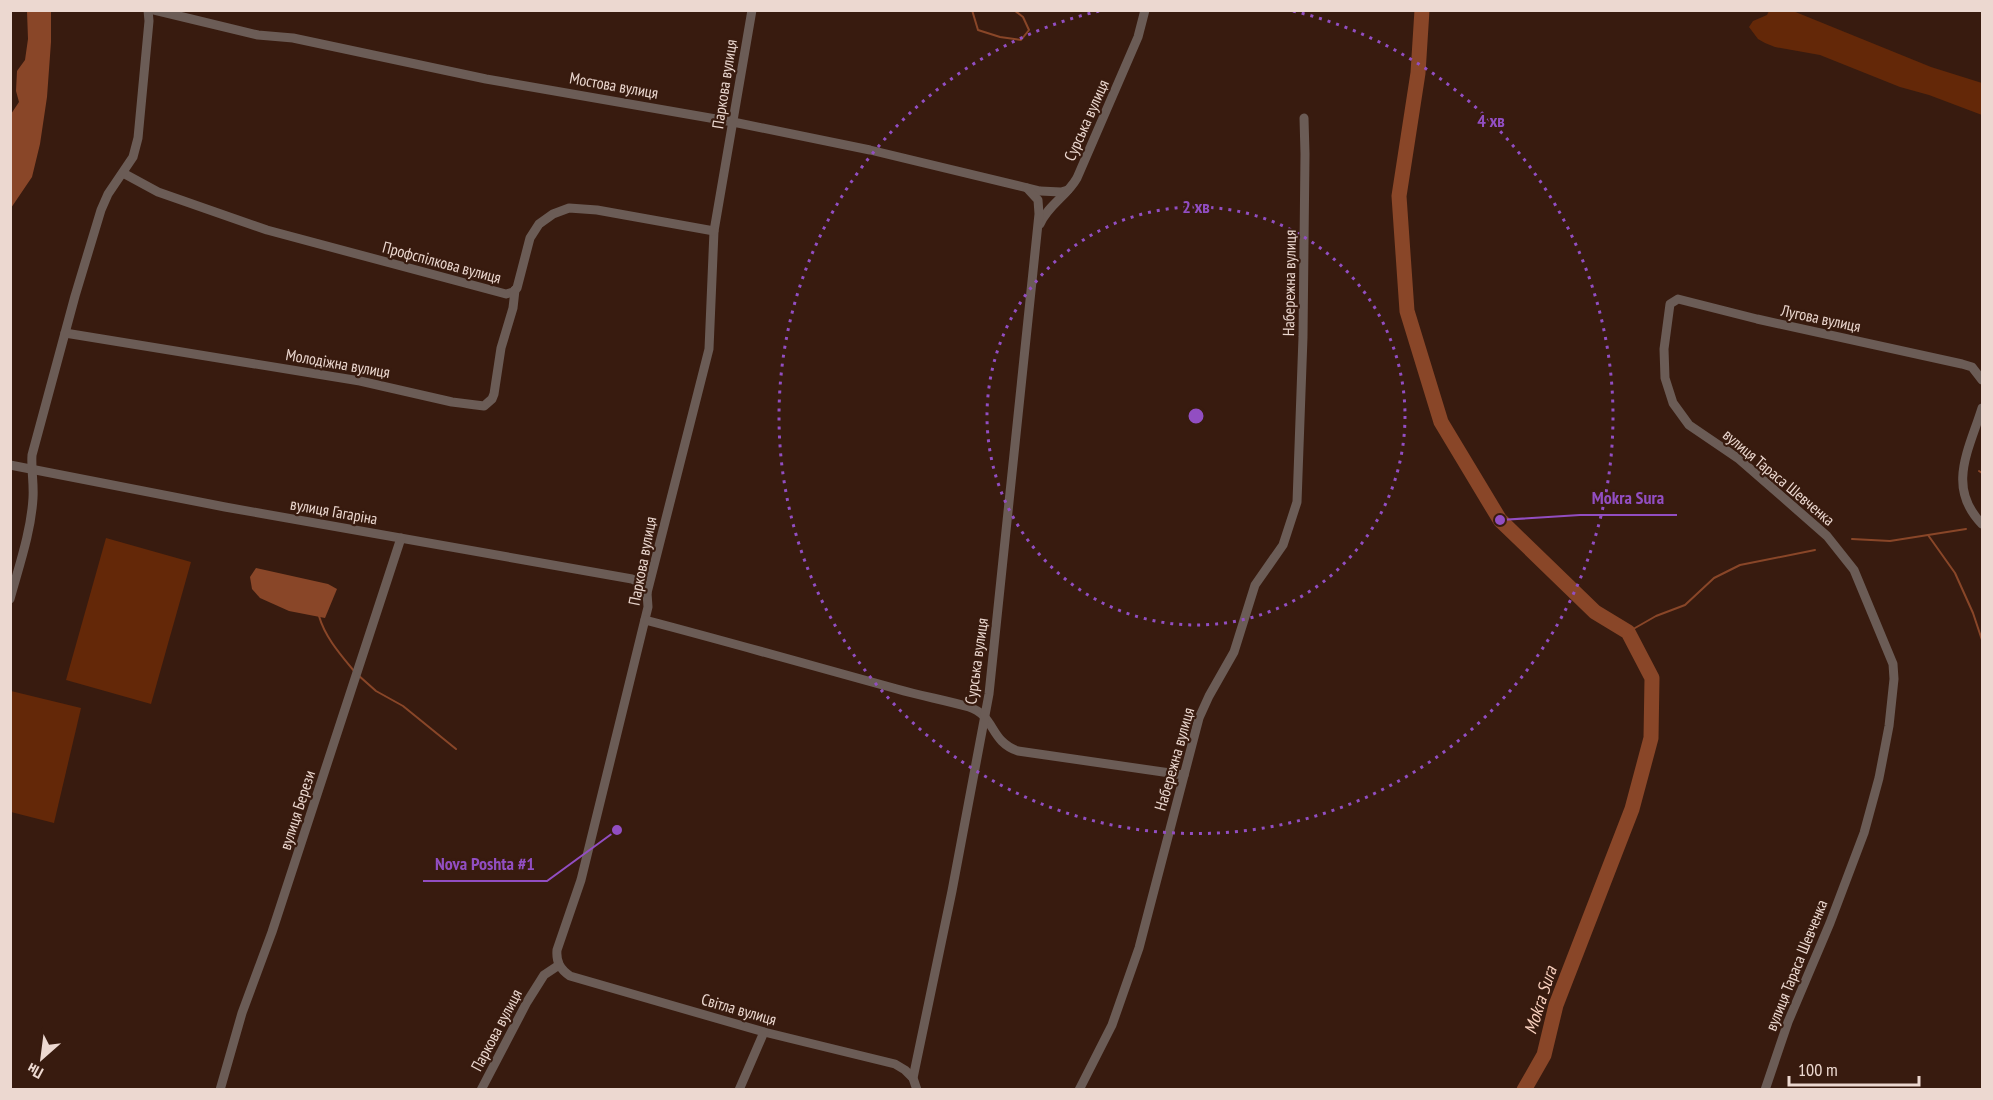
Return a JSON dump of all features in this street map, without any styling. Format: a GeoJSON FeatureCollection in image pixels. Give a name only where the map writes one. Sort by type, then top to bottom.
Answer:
{"type":"FeatureCollection","features":[{"type":"Feature","properties":{"kind":"street"},"geometry":{"type":"LineString","coordinates":[[10,599],[30,522],[34,480],[31,469],[32,455],[65,333],[101,210],[108,194],[133,157],[138,138],[148,10]]}},
{"type":"Feature","properties":{"kind":"street","name":"Мостова вулиця"},"geometry":{"type":"LineString","coordinates":[[154,10],[258,35],[293,38],[486,79],[733,122],[870,150],[1050,192],[1068,190]]}},
{"type":"Feature","properties":{"kind":"street","name":"Паркова вулиця"},"geometry":{"type":"LineString","coordinates":[[481,1089],[527,1002],[544,975],[559,965],[557,950],[581,880],[648,607],[647,593],[709,349],[714,231],[752,10]]}},
{"type":"Feature","properties":{"kind":"street","name":"Сурська вулиця"},"geometry":{"type":"LineString","coordinates":[[1037,231],[1044,214],[1073,185],[1087,158],[1138,37],[1145,10]]}},
{"type":"Feature","properties":{"kind":"street","name":"Набережна вулиця"},"geometry":{"type":"LineString","coordinates":[[1079,1089],[1112,1025],[1125,992],[1139,948],[1199,718],[1234,652],[1255,585],[1283,545],[1297,502],[1303,337],[1304,118]]}},
{"type":"Feature","properties":{"kind":"street","name":"Профспілкова вулиця"},"geometry":{"type":"LineString","coordinates":[[123,173],[158,192],[267,230],[502,294],[515,290],[530,238],[539,224],[553,214],[569,208],[597,210],[714,231]]}},
{"type":"Feature","properties":{"kind":"street","name":"Сурська вулиця"},"geometry":{"type":"LineString","coordinates":[[913,1078],[952,891],[989,694],[1040,207],[1034,194],[1023,186]]}},
{"type":"Feature","properties":{"kind":"street","name":"Молодіжна вулиця"},"geometry":{"type":"LineString","coordinates":[[65,333],[360,381],[452,402],[484,406],[489,403],[494,394],[501,348],[513,308],[515,290]]}},
{"type":"Feature","properties":{"kind":"street","name":"Лугова вулиця"},"geometry":{"type":"LineString","coordinates":[[1673,300],[1678,299],[1757,319],[1962,364],[1972,368],[1983,380]]}},
{"type":"Feature","properties":{"kind":"street","name":"вулиця Тараса Шевченка"},"geometry":{"type":"LineString","coordinates":[[1673,300],[1670,306],[1664,349],[1665,378],[1673,403],[1689,425],[1739,459],[1827,536],[1854,570],[1893,664],[1894,679],[1889,726],[1864,832],[1830,923],[1788,1022],[1765,1089]]}},
{"type":"Feature","properties":{"kind":"street"},"geometry":{"type":"LineString","coordinates":[[1983,408],[1961,475],[1964,495],[1972,514],[1983,524]]}},
{"type":"Feature","properties":{"kind":"street","name":"вулиця Гагаріна"},"geometry":{"type":"LineString","coordinates":[[10,465],[632,579],[640,583],[647,593]]}},
{"type":"Feature","properties":{"kind":"street","name":"вулиця Берези"},"geometry":{"type":"LineString","coordinates":[[220,1089],[242,1013],[272,932],[401,538]]}},
{"type":"Feature","properties":{"kind":"street"},"geometry":{"type":"LineString","coordinates":[[645,620],[971,708],[984,716],[1001,743],[1018,751],[1184,775]]}},
{"type":"Feature","properties":{"kind":"street","name":"Світла вулиця"},"geometry":{"type":"LineString","coordinates":[[559,965],[570,976],[764,1032],[895,1064],[913,1078]]}},
{"type":"Feature","properties":{"kind":"street"},"geometry":{"type":"LineString","coordinates":[[739,1089],[764,1032]]}},
{"type":"Feature","properties":{"kind":"street"},"geometry":{"type":"LineString","coordinates":[[913,1078],[917,1089]]}},
{"type":"Feature","properties":{"kind":"shaded area"},"geometry":{"type":"Polygon","coordinates":[[[27,11],[51,11],[47,97],[32,177],[11,208],[11,114],[19,102],[16,91],[17,71],[25,60],[28,39],[27,11]]]}},
{"type":"Feature","properties":{"kind":"shaded area"},"geometry":{"type":"Polygon","coordinates":[[[1769,11],[1793,11],[1931,67],[1982,83],[1982,115],[1929,95],[1900,87],[1820,55],[1765,43],[1758,39],[1749,27],[1753,21],[1767,15],[1769,11]]]}},
{"type":"Feature","properties":{"kind":"shaded area"},"geometry":{"type":"Polygon","coordinates":[[[106,538],[191,562],[151,704],[66,680],[106,538]]]}},
{"type":"Feature","properties":{"kind":"shaded area"},"geometry":{"type":"Polygon","coordinates":[[[256,568],[328,584],[337,589],[325,618],[289,611],[260,598],[252,589],[250,577],[256,568]]]}},
{"type":"Feature","properties":{"kind":"shaded area"},"geometry":{"type":"Polygon","coordinates":[[[11,691],[81,708],[54,823],[11,812],[11,691]]]}},
{"type":"Feature","properties":{"kind":"waterway"},"geometry":{"type":"LineString","coordinates":[[972,10],[978,30],[1000,37],[1021,40],[1029,30],[1023,17],[1014,10]]}},
{"type":"Feature","properties":{"kind":"waterway","name":"Mokra Sura"},"geometry":{"type":"LineString","coordinates":[[1422,10],[1418,73],[1399,196],[1407,311],[1441,422],[1500,520],[1595,612],[1628,632],[1652,678],[1651,738],[1632,809],[1556,1005],[1544,1055],[1524,1090]]}},
{"type":"Feature","properties":{"kind":"waterway"},"geometry":{"type":"LineString","coordinates":[[1852,539],[1890,541],[1966,529]]}},
{"type":"Feature","properties":{"kind":"waterway"},"geometry":{"type":"LineString","coordinates":[[1928,535],[1955,573],[1982,640]]}},
{"type":"Feature","properties":{"kind":"waterway"},"geometry":{"type":"LineString","coordinates":[[1628,632],[1656,616],[1685,605],[1714,578],[1740,565],[1815,550]]}},
{"type":"Feature","properties":{"kind":"waterway"},"geometry":{"type":"LineString","coordinates":[[319,616],[329,638],[354,671]]}},
{"type":"Feature","properties":{"kind":"waterway"},"geometry":{"type":"LineString","coordinates":[[358,675],[376,691],[403,706],[456,749]]}},
{"type":"Feature","properties":{"kind":"place","name":"Mokra Sura"},"geometry":{"type":"Point","coordinates":[1500,520]}},
{"type":"Feature","properties":{"kind":"place","name":"Nova Poshta #1"},"geometry":{"type":"Point","coordinates":[617,830]}}]}
